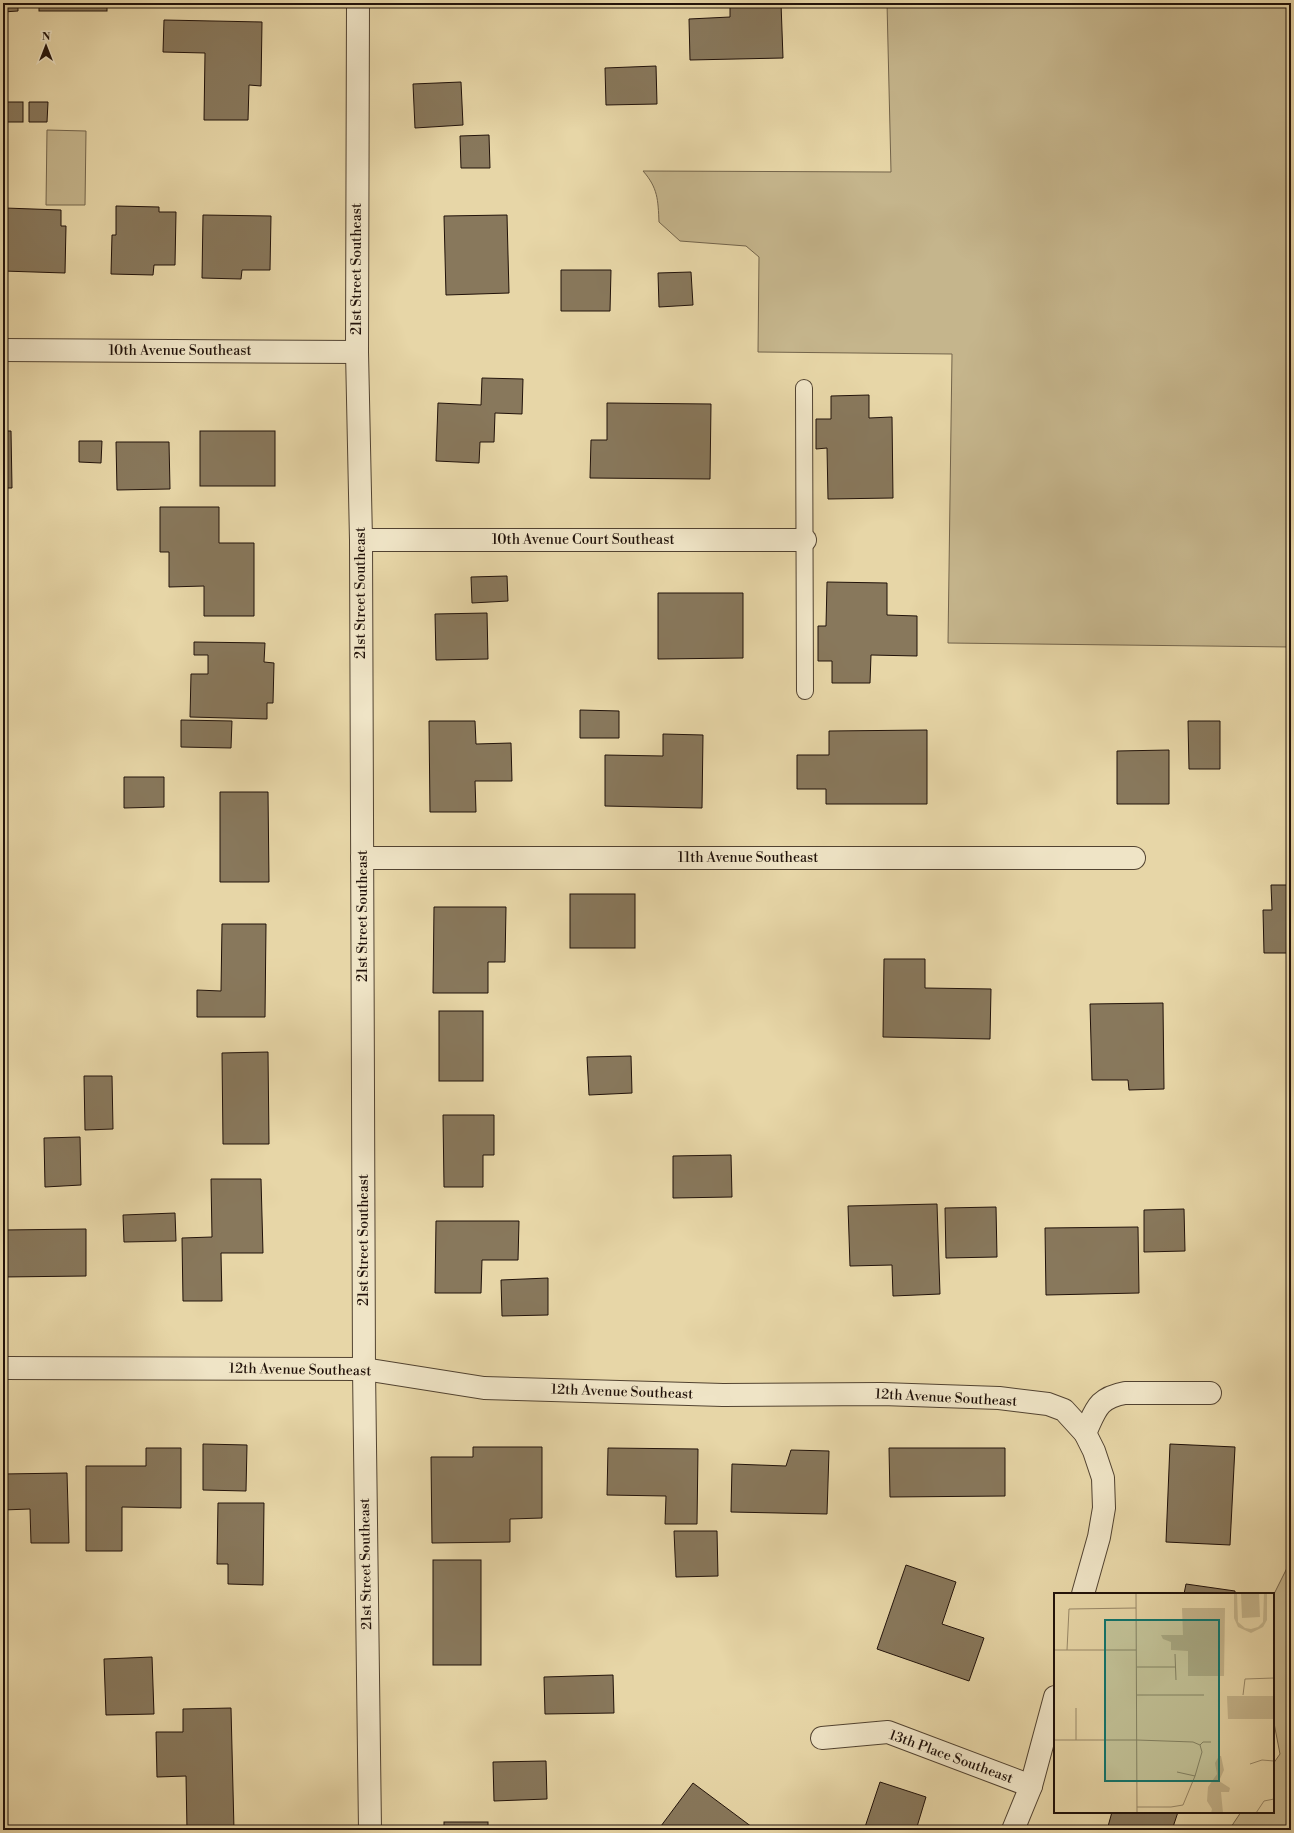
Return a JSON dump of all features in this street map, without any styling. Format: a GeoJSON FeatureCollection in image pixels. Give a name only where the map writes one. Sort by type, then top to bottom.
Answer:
{"type":"FeatureCollection","features":[{"type":"Feature","properties":{"kind":"street","name":"21st Street Southeast"},"geometry":{"type":"LineString","coordinates":[[358,3],[357,352],[361,540],[364,1369],[370,1830]]}},
{"type":"Feature","properties":{"kind":"street","name":"10th Avenue Southeast"},"geometry":{"type":"LineString","coordinates":[[3,350],[357,352]]}},
{"type":"Feature","properties":{"kind":"street","name":"10th Avenue Court Southeast"},"geometry":{"type":"LineString","coordinates":[[361,540],[805,540]]}},
{"type":"Feature","properties":{"kind":"street","name":"11th Avenue Southeast"},"geometry":{"type":"LineString","coordinates":[[362,858],[1134,858]]}},
{"type":"Feature","properties":{"kind":"street","name":"12th Avenue Southeast"},"geometry":{"type":"LineString","coordinates":[[3,1368],[364,1369],[484,1388],[723,1395],[882,1394],[999,1398],[1048,1404],[1064,1410],[1085,1433],[1094,1451],[1103,1478],[1104,1508],[1099,1537],[1083,1593]]}},
{"type":"Feature","properties":{"kind":"street"},"geometry":{"type":"LineString","coordinates":[[1085,1433],[1099,1404],[1112,1395],[1125,1393],[1210,1393]]}},
{"type":"Feature","properties":{"kind":"street"},"geometry":{"type":"LineString","coordinates":[[1013,1830],[1031,1786],[1054,1701]]}},
{"type":"Feature","properties":{"kind":"street","name":"13th Place Southeast"},"geometry":{"type":"LineString","coordinates":[[822,1738],[888,1732],[1031,1786]]}},
{"type":"Feature","properties":{"kind":"lane"},"geometry":{"type":"LineString","coordinates":[[804,388],[805,691]]}},
{"type":"Feature","properties":{"kind":"shaded area"},"geometry":{"type":"Polygon","coordinates":[[[887,3],[1291,3],[1291,647],[948,643],[952,354],[758,352],[759,257],[746,246],[680,241],[659,222],[656,195],[652,183],[643,171],[891,172],[887,3]]]}},
{"type":"Feature","properties":{"kind":"shaded area"},"geometry":{"type":"Polygon","coordinates":[[[47,130],[86,131],[85,205],[46,205],[47,130]]]}},
{"type":"Feature","properties":{"kind":"shaded area"},"geometry":{"type":"Polygon","coordinates":[[[1291,1560],[1291,1830],[1229,1830],[1240,1813],[1274,1813],[1274,1763],[1280,1754],[1274,1723],[1274,1594],[1291,1560]]]}},
{"type":"Feature","properties":{"kind":"building"},"geometry":{"type":"Polygon","coordinates":[[[3,3],[18,3],[18,11],[3,12],[3,3]]]}},
{"type":"Feature","properties":{"kind":"building"},"geometry":{"type":"Polygon","coordinates":[[[39,3],[107,3],[107,11],[39,11],[39,3]]]}},
{"type":"Feature","properties":{"kind":"building"},"geometry":{"type":"Polygon","coordinates":[[[730,3],[781,3],[783,58],[690,60],[689,19],[730,17],[730,3]]]}},
{"type":"Feature","properties":{"kind":"building"},"geometry":{"type":"Polygon","coordinates":[[[164,20],[262,22],[261,86],[249,85],[248,120],[204,120],[205,53],[163,52],[164,20]]]}},
{"type":"Feature","properties":{"kind":"building"},"geometry":{"type":"Polygon","coordinates":[[[656,66],[657,104],[606,105],[605,68],[656,66]]]}},
{"type":"Feature","properties":{"kind":"building"},"geometry":{"type":"Polygon","coordinates":[[[461,82],[463,125],[415,128],[413,84],[461,82]]]}},
{"type":"Feature","properties":{"kind":"building"},"geometry":{"type":"Polygon","coordinates":[[[4,102],[23,102],[23,122],[4,122],[4,102]]]}},
{"type":"Feature","properties":{"kind":"building"},"geometry":{"type":"Polygon","coordinates":[[[29,102],[48,102],[47,122],[29,122],[29,102]]]}},
{"type":"Feature","properties":{"kind":"building"},"geometry":{"type":"Polygon","coordinates":[[[489,135],[490,168],[461,168],[460,136],[489,135]]]}},
{"type":"Feature","properties":{"kind":"building"},"geometry":{"type":"Polygon","coordinates":[[[116,206],[159,207],[159,212],[176,212],[175,265],[154,265],[153,275],[111,274],[112,235],[116,235],[116,206]]]}},
{"type":"Feature","properties":{"kind":"building"},"geometry":{"type":"Polygon","coordinates":[[[5,208],[61,210],[61,226],[66,226],[65,273],[3,271],[5,208]]]}},
{"type":"Feature","properties":{"kind":"building"},"geometry":{"type":"Polygon","coordinates":[[[203,215],[271,216],[270,270],[242,270],[241,279],[202,278],[203,215]]]}},
{"type":"Feature","properties":{"kind":"building"},"geometry":{"type":"Polygon","coordinates":[[[507,215],[509,293],[446,295],[444,216],[507,215]]]}},
{"type":"Feature","properties":{"kind":"building"},"geometry":{"type":"Polygon","coordinates":[[[561,270],[611,270],[610,311],[561,311],[561,270]]]}},
{"type":"Feature","properties":{"kind":"building"},"geometry":{"type":"Polygon","coordinates":[[[691,272],[693,305],[659,307],[658,273],[691,272]]]}},
{"type":"Feature","properties":{"kind":"building"},"geometry":{"type":"Polygon","coordinates":[[[482,378],[523,379],[522,414],[495,413],[494,442],[480,442],[479,463],[436,461],[438,403],[481,405],[482,378]]]}},
{"type":"Feature","properties":{"kind":"building"},"geometry":{"type":"Polygon","coordinates":[[[869,395],[869,418],[892,417],[893,498],[828,499],[827,448],[816,449],[816,419],[831,419],[831,396],[869,395]]]}},
{"type":"Feature","properties":{"kind":"building"},"geometry":{"type":"Polygon","coordinates":[[[607,403],[711,404],[710,479],[590,478],[591,440],[607,440],[607,403]]]}},
{"type":"Feature","properties":{"kind":"building"},"geometry":{"type":"Polygon","coordinates":[[[3,431],[11,431],[12,488],[3,488],[3,431]]]}},
{"type":"Feature","properties":{"kind":"building"},"geometry":{"type":"Polygon","coordinates":[[[200,431],[275,431],[275,486],[200,486],[200,431]]]}},
{"type":"Feature","properties":{"kind":"building"},"geometry":{"type":"Polygon","coordinates":[[[79,441],[102,441],[101,463],[79,462],[79,441]]]}},
{"type":"Feature","properties":{"kind":"building"},"geometry":{"type":"Polygon","coordinates":[[[116,442],[169,442],[170,489],[117,490],[116,442]]]}},
{"type":"Feature","properties":{"kind":"building"},"geometry":{"type":"Polygon","coordinates":[[[160,507],[219,507],[219,543],[254,543],[254,616],[204,616],[204,586],[169,587],[169,552],[160,552],[160,507]]]}},
{"type":"Feature","properties":{"kind":"building"},"geometry":{"type":"Polygon","coordinates":[[[507,576],[508,601],[472,603],[471,577],[507,576]]]}},
{"type":"Feature","properties":{"kind":"building"},"geometry":{"type":"Polygon","coordinates":[[[827,582],[887,583],[887,615],[917,616],[917,656],[871,655],[870,683],[832,683],[832,661],[818,661],[818,626],[826,626],[827,582]]]}},
{"type":"Feature","properties":{"kind":"building"},"geometry":{"type":"Polygon","coordinates":[[[658,593],[743,593],[743,658],[658,659],[658,593]]]}},
{"type":"Feature","properties":{"kind":"building"},"geometry":{"type":"Polygon","coordinates":[[[487,613],[488,659],[436,660],[435,614],[487,613]]]}},
{"type":"Feature","properties":{"kind":"building"},"geometry":{"type":"Polygon","coordinates":[[[194,642],[265,643],[264,662],[274,663],[273,703],[267,703],[267,719],[190,717],[191,674],[208,674],[208,655],[194,655],[194,642]]]}},
{"type":"Feature","properties":{"kind":"building"},"geometry":{"type":"Polygon","coordinates":[[[580,710],[619,711],[619,738],[580,738],[580,710]]]}},
{"type":"Feature","properties":{"kind":"building"},"geometry":{"type":"Polygon","coordinates":[[[181,720],[232,721],[231,748],[181,747],[181,720]]]}},
{"type":"Feature","properties":{"kind":"building"},"geometry":{"type":"Polygon","coordinates":[[[429,721],[475,721],[476,744],[511,743],[512,781],[475,781],[476,812],[430,812],[429,721]]]}},
{"type":"Feature","properties":{"kind":"building"},"geometry":{"type":"Polygon","coordinates":[[[1188,721],[1220,721],[1220,769],[1189,769],[1188,721]]]}},
{"type":"Feature","properties":{"kind":"building"},"geometry":{"type":"Polygon","coordinates":[[[927,730],[927,804],[826,804],[826,789],[797,789],[797,755],[829,755],[829,731],[927,730]]]}},
{"type":"Feature","properties":{"kind":"building"},"geometry":{"type":"Polygon","coordinates":[[[663,734],[703,735],[702,808],[605,806],[605,755],[663,756],[663,734]]]}},
{"type":"Feature","properties":{"kind":"building"},"geometry":{"type":"Polygon","coordinates":[[[1169,750],[1169,804],[1117,804],[1117,751],[1169,750]]]}},
{"type":"Feature","properties":{"kind":"building"},"geometry":{"type":"Polygon","coordinates":[[[124,777],[164,777],[164,807],[124,808],[124,777]]]}},
{"type":"Feature","properties":{"kind":"building"},"geometry":{"type":"Polygon","coordinates":[[[220,792],[268,792],[269,882],[220,882],[220,792]]]}},
{"type":"Feature","properties":{"kind":"building"},"geometry":{"type":"Polygon","coordinates":[[[1271,885],[1291,885],[1291,953],[1264,953],[1263,910],[1272,910],[1271,885]]]}},
{"type":"Feature","properties":{"kind":"building"},"geometry":{"type":"Polygon","coordinates":[[[570,894],[635,894],[635,948],[570,948],[570,894]]]}},
{"type":"Feature","properties":{"kind":"building"},"geometry":{"type":"Polygon","coordinates":[[[434,907],[506,907],[505,962],[488,962],[488,993],[433,993],[434,907]]]}},
{"type":"Feature","properties":{"kind":"building"},"geometry":{"type":"Polygon","coordinates":[[[222,924],[266,924],[265,1017],[197,1017],[197,990],[221,991],[222,924]]]}},
{"type":"Feature","properties":{"kind":"building"},"geometry":{"type":"Polygon","coordinates":[[[884,959],[925,959],[925,988],[991,989],[990,1039],[883,1037],[884,959]]]}},
{"type":"Feature","properties":{"kind":"building"},"geometry":{"type":"Polygon","coordinates":[[[1163,1003],[1164,1089],[1129,1090],[1128,1080],[1092,1080],[1090,1004],[1163,1003]]]}},
{"type":"Feature","properties":{"kind":"building"},"geometry":{"type":"Polygon","coordinates":[[[439,1011],[483,1011],[483,1081],[439,1081],[439,1011]]]}},
{"type":"Feature","properties":{"kind":"building"},"geometry":{"type":"Polygon","coordinates":[[[268,1052],[269,1144],[223,1144],[222,1053],[268,1052]]]}},
{"type":"Feature","properties":{"kind":"building"},"geometry":{"type":"Polygon","coordinates":[[[631,1056],[632,1093],[589,1095],[587,1057],[631,1056]]]}},
{"type":"Feature","properties":{"kind":"building"},"geometry":{"type":"Polygon","coordinates":[[[84,1076],[112,1076],[113,1129],[85,1130],[84,1076]]]}},
{"type":"Feature","properties":{"kind":"building"},"geometry":{"type":"Polygon","coordinates":[[[443,1115],[494,1115],[494,1155],[483,1155],[483,1187],[444,1187],[443,1115]]]}},
{"type":"Feature","properties":{"kind":"building"},"geometry":{"type":"Polygon","coordinates":[[[80,1137],[81,1185],[45,1187],[44,1138],[80,1137]]]}},
{"type":"Feature","properties":{"kind":"building"},"geometry":{"type":"Polygon","coordinates":[[[731,1155],[732,1197],[673,1198],[673,1156],[731,1155]]]}},
{"type":"Feature","properties":{"kind":"building"},"geometry":{"type":"Polygon","coordinates":[[[211,1179],[261,1179],[263,1253],[221,1253],[222,1301],[183,1301],[182,1238],[212,1237],[211,1179]]]}},
{"type":"Feature","properties":{"kind":"building"},"geometry":{"type":"Polygon","coordinates":[[[937,1204],[940,1294],[893,1296],[892,1265],[850,1266],[848,1206],[937,1204]]]}},
{"type":"Feature","properties":{"kind":"building"},"geometry":{"type":"Polygon","coordinates":[[[996,1207],[997,1257],[946,1258],[945,1208],[996,1207]]]}},
{"type":"Feature","properties":{"kind":"building"},"geometry":{"type":"Polygon","coordinates":[[[1184,1209],[1185,1251],[1144,1252],[1144,1210],[1184,1209]]]}},
{"type":"Feature","properties":{"kind":"building"},"geometry":{"type":"Polygon","coordinates":[[[175,1213],[176,1241],[124,1242],[123,1215],[175,1213]]]}},
{"type":"Feature","properties":{"kind":"building"},"geometry":{"type":"Polygon","coordinates":[[[436,1221],[519,1221],[518,1260],[482,1260],[481,1293],[435,1293],[436,1221]]]}},
{"type":"Feature","properties":{"kind":"building"},"geometry":{"type":"Polygon","coordinates":[[[1138,1227],[1139,1293],[1046,1295],[1045,1228],[1138,1227]]]}},
{"type":"Feature","properties":{"kind":"building"},"geometry":{"type":"Polygon","coordinates":[[[86,1229],[86,1276],[3,1277],[3,1230],[86,1229]]]}},
{"type":"Feature","properties":{"kind":"building"},"geometry":{"type":"Polygon","coordinates":[[[548,1278],[548,1315],[502,1316],[501,1280],[548,1278]]]}},
{"type":"Feature","properties":{"kind":"building"},"geometry":{"type":"Polygon","coordinates":[[[203,1444],[247,1445],[246,1491],[203,1490],[203,1444]]]}},
{"type":"Feature","properties":{"kind":"building"},"geometry":{"type":"Polygon","coordinates":[[[1170,1444],[1235,1447],[1230,1545],[1166,1542],[1170,1444]]]}},
{"type":"Feature","properties":{"kind":"building"},"geometry":{"type":"Polygon","coordinates":[[[473,1447],[542,1447],[542,1518],[510,1519],[510,1542],[432,1543],[431,1457],[473,1457],[473,1447]]]}},
{"type":"Feature","properties":{"kind":"building"},"geometry":{"type":"Polygon","coordinates":[[[146,1448],[181,1448],[181,1508],[122,1507],[122,1551],[86,1551],[86,1466],[146,1466],[146,1448]]]}},
{"type":"Feature","properties":{"kind":"building"},"geometry":{"type":"Polygon","coordinates":[[[608,1448],[698,1449],[697,1524],[665,1524],[666,1496],[607,1495],[608,1448]]]}},
{"type":"Feature","properties":{"kind":"building"},"geometry":{"type":"Polygon","coordinates":[[[889,1448],[1005,1448],[1005,1496],[890,1497],[889,1448]]]}},
{"type":"Feature","properties":{"kind":"building"},"geometry":{"type":"Polygon","coordinates":[[[791,1450],[829,1451],[827,1514],[731,1512],[732,1464],[786,1466],[791,1450]]]}},
{"type":"Feature","properties":{"kind":"building"},"geometry":{"type":"Polygon","coordinates":[[[67,1473],[69,1543],[31,1543],[30,1509],[3,1510],[3,1474],[67,1473]]]}},
{"type":"Feature","properties":{"kind":"building"},"geometry":{"type":"Polygon","coordinates":[[[218,1503],[264,1503],[263,1585],[228,1584],[228,1564],[217,1564],[218,1503]]]}},
{"type":"Feature","properties":{"kind":"building"},"geometry":{"type":"Polygon","coordinates":[[[674,1531],[717,1531],[718,1576],[676,1577],[674,1531]]]}},
{"type":"Feature","properties":{"kind":"building"},"geometry":{"type":"Polygon","coordinates":[[[433,1560],[481,1560],[481,1665],[433,1665],[433,1560]]]}},
{"type":"Feature","properties":{"kind":"building"},"geometry":{"type":"Polygon","coordinates":[[[906,1565],[956,1582],[942,1624],[984,1638],[969,1681],[877,1649],[906,1565]]]}},
{"type":"Feature","properties":{"kind":"building"},"geometry":{"type":"Polygon","coordinates":[[[1186,1584],[1235,1591],[1235,1593],[1184,1593],[1186,1584]]]}},
{"type":"Feature","properties":{"kind":"building"},"geometry":{"type":"Polygon","coordinates":[[[152,1657],[154,1714],[106,1715],[104,1659],[152,1657]]]}},
{"type":"Feature","properties":{"kind":"building"},"geometry":{"type":"Polygon","coordinates":[[[613,1675],[614,1713],[545,1714],[544,1677],[613,1675]]]}},
{"type":"Feature","properties":{"kind":"building"},"geometry":{"type":"Polygon","coordinates":[[[231,1708],[234,1830],[187,1830],[186,1776],[157,1777],[156,1732],[183,1732],[183,1709],[231,1708]]]}},
{"type":"Feature","properties":{"kind":"building"},"geometry":{"type":"Polygon","coordinates":[[[546,1761],[547,1799],[494,1801],[493,1762],[546,1761]]]}},
{"type":"Feature","properties":{"kind":"building"},"geometry":{"type":"Polygon","coordinates":[[[880,1782],[926,1797],[916,1830],[864,1830],[880,1782]]]}},
{"type":"Feature","properties":{"kind":"building"},"geometry":{"type":"Polygon","coordinates":[[[693,1783],[756,1830],[658,1830],[693,1783]]]}},
{"type":"Feature","properties":{"kind":"building"},"geometry":{"type":"Polygon","coordinates":[[[1112,1813],[1178,1813],[1172,1830],[1107,1830],[1112,1813]]]}},
{"type":"Feature","properties":{"kind":"building"},"geometry":{"type":"Polygon","coordinates":[[[444,1822],[488,1822],[488,1830],[444,1830],[444,1822]]]}}]}
